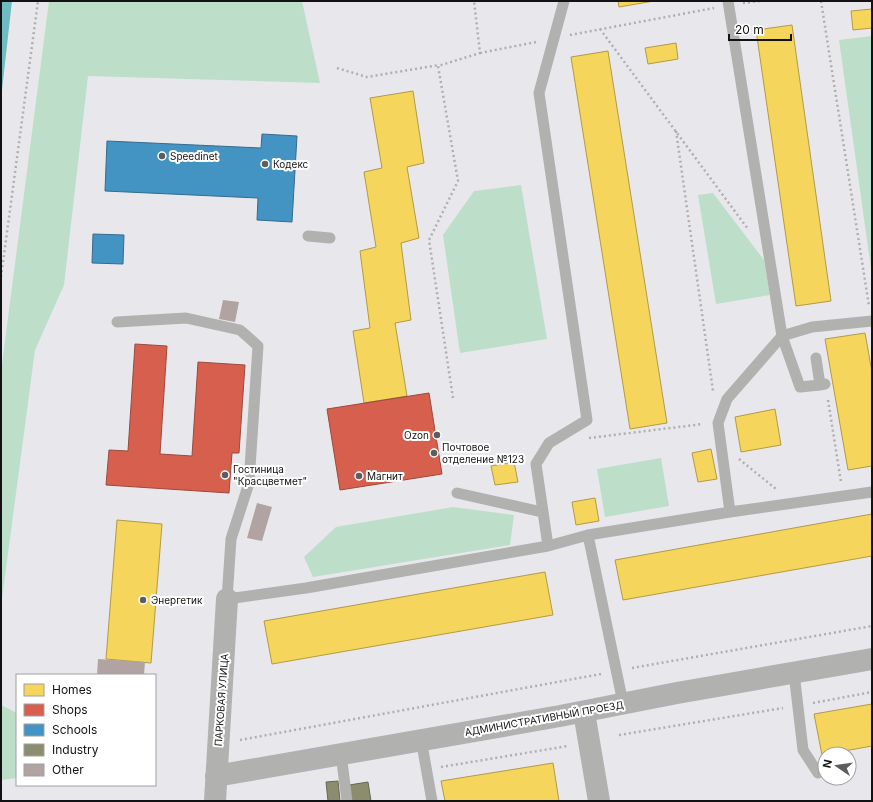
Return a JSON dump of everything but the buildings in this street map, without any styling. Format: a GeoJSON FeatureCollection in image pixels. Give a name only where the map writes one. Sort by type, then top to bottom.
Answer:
{"type":"FeatureCollection","features":[{"type":"Feature","properties":{"kind":"street","name":"ПАРКОВАЯ УЛИЦА"},"geometry":{"type":"LineString","coordinates":[[215,801],[227,599]]}},
{"type":"Feature","properties":{"kind":"street","name":"АДМИНИСТРАТИВНЫЙ ПРОЕЗД"},"geometry":{"type":"LineString","coordinates":[[216,776],[421,739],[584,712],[623,703],[872,659]]}},
{"type":"Feature","properties":{"kind":"street"},"geometry":{"type":"LineString","coordinates":[[584,712],[599,801]]}},
{"type":"Feature","properties":{"kind":"lane"},"geometry":{"type":"LineString","coordinates":[[548,546],[536,464],[549,443],[587,420],[539,93],[564,1]]}},
{"type":"Feature","properties":{"kind":"lane"},"geometry":{"type":"LineString","coordinates":[[728,1],[768,258],[782,336],[800,387],[823,384],[816,358]]}},
{"type":"Feature","properties":{"kind":"lane"},"geometry":{"type":"LineString","coordinates":[[308,236],[330,238]]}},
{"type":"Feature","properties":{"kind":"lane"},"geometry":{"type":"LineString","coordinates":[[117,322],[186,318],[240,330],[258,346],[249,483],[230,539],[227,599],[306,588],[548,546],[588,535],[730,512],[872,492]]}},
{"type":"Feature","properties":{"kind":"lane"},"geometry":{"type":"LineString","coordinates":[[730,512],[718,423],[727,399],[782,336],[812,326],[872,321]]}},
{"type":"Feature","properties":{"kind":"lane"},"geometry":{"type":"LineString","coordinates":[[457,493],[542,512]]}},
{"type":"Feature","properties":{"kind":"lane"},"geometry":{"type":"LineString","coordinates":[[588,535],[623,703]]}},
{"type":"Feature","properties":{"kind":"lane"},"geometry":{"type":"LineString","coordinates":[[794,673],[803,750],[817,771]]}},
{"type":"Feature","properties":{"kind":"lane"},"geometry":{"type":"LineString","coordinates":[[421,739],[432,801]]}},
{"type":"Feature","properties":{"kind":"lane"},"geometry":{"type":"LineString","coordinates":[[341,754],[347,801]]}},
{"type":"Feature","properties":{"kind":"path"},"geometry":{"type":"LineString","coordinates":[[1,277],[38,1]]}},
{"type":"Feature","properties":{"kind":"path"},"geometry":{"type":"LineString","coordinates":[[453,398],[429,240],[458,181],[438,66],[480,53],[474,1]]}},
{"type":"Feature","properties":{"kind":"path"},"geometry":{"type":"LineString","coordinates":[[821,1],[872,321]]}},
{"type":"Feature","properties":{"kind":"path"},"geometry":{"type":"LineString","coordinates":[[600,29],[768,258]]}},
{"type":"Feature","properties":{"kind":"path"},"geometry":{"type":"LineString","coordinates":[[587,438],[718,423],[676,131]]}},
{"type":"Feature","properties":{"kind":"path"},"geometry":{"type":"LineString","coordinates":[[823,384],[844,496]]}},
{"type":"Feature","properties":{"kind":"path"},"geometry":{"type":"LineString","coordinates":[[720,444],[795,504]]}},
{"type":"Feature","properties":{"kind":"path"},"geometry":{"type":"LineString","coordinates":[[218,743],[238,741],[617,671],[872,626]]}},
{"type":"Feature","properties":{"kind":"path"},"geometry":{"type":"LineString","coordinates":[[620,735],[798,706],[872,692]]}},
{"type":"Feature","properties":{"kind":"path"},"geometry":{"type":"LineString","coordinates":[[426,769],[569,746]]}},
{"type":"Feature","properties":{"kind":"green space"},"geometry":{"type":"Polygon","coordinates":[[[49,1],[302,1],[320,83],[88,76],[64,285],[35,350],[1,606],[1,372],[49,1]]]}},
{"type":"Feature","properties":{"kind":"green space"},"geometry":{"type":"Polygon","coordinates":[[[872,36],[872,276],[839,40],[872,36]]]}},
{"type":"Feature","properties":{"kind":"green space"},"geometry":{"type":"Polygon","coordinates":[[[521,185],[547,339],[460,353],[443,235],[474,191],[521,185]]]}},
{"type":"Feature","properties":{"kind":"green space"},"geometry":{"type":"Polygon","coordinates":[[[713,193],[764,260],[770,295],[716,304],[698,195],[713,193]]]}},
{"type":"Feature","properties":{"kind":"green space"},"geometry":{"type":"Polygon","coordinates":[[[661,458],[669,506],[605,517],[597,469],[661,458]]]}},
{"type":"Feature","properties":{"kind":"green space"},"geometry":{"type":"Polygon","coordinates":[[[453,507],[514,515],[510,545],[313,577],[304,557],[336,527],[453,507]]]}},
{"type":"Feature","properties":{"kind":"green space"},"geometry":{"type":"Polygon","coordinates":[[[1,705],[16,712],[16,778],[1,780],[1,705]]]}},
{"type":"Feature","properties":{"kind":"water"},"geometry":{"type":"Polygon","coordinates":[[[1,1],[12,1],[1,99],[1,1]]]}},
{"type":"Feature","properties":{"kind":"place","name":"Speedinet"},"geometry":{"type":"Point","coordinates":[162,156]}},
{"type":"Feature","properties":{"kind":"place","name":"Кодекс"},"geometry":{"type":"Point","coordinates":[265,164]}},
{"type":"Feature","properties":{"kind":"place","name":"Ozon"},"geometry":{"type":"Point","coordinates":[437,435]}},
{"type":"Feature","properties":{"kind":"place","name":"Почтовое отделение №123"},"geometry":{"type":"Point","coordinates":[434,453]}},
{"type":"Feature","properties":{"kind":"place","name":"Гостиница \"Красцветмет\""},"geometry":{"type":"Point","coordinates":[225,475]}},
{"type":"Feature","properties":{"kind":"place","name":"Магнит"},"geometry":{"type":"Point","coordinates":[359,476]}},
{"type":"Feature","properties":{"kind":"place","name":"Энергетик"},"geometry":{"type":"Point","coordinates":[143,600]}}]}
